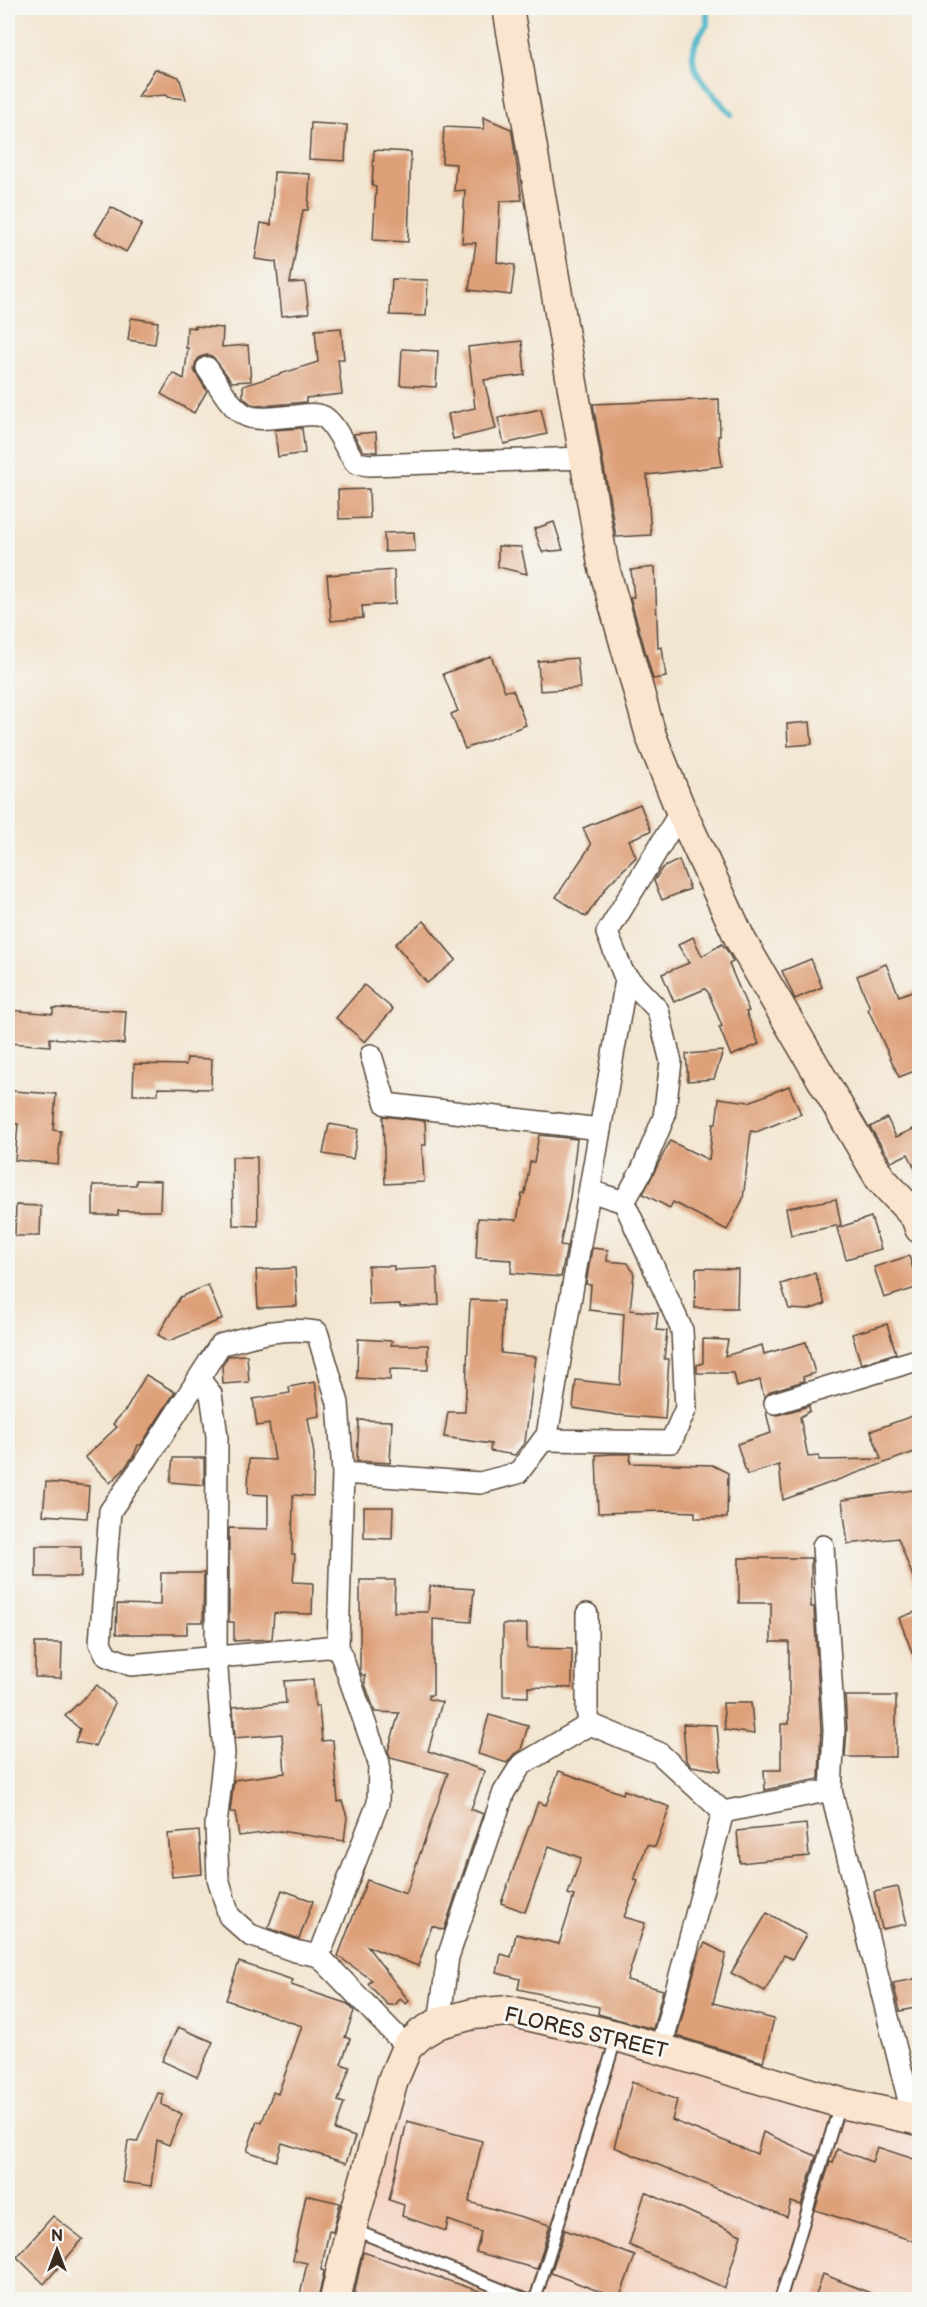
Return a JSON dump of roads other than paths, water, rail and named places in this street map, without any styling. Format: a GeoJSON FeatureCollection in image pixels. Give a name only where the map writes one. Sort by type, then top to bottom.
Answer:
{"type":"FeatureCollection","features":[{"type":"Feature","properties":{"kind":"street"},"geometry":{"type":"LineString","coordinates":[[508,8],[603,564],[651,736],[681,812],[740,939],[880,1178],[918,1220]]}},
{"type":"Feature","properties":{"kind":"street"},"geometry":{"type":"LineString","coordinates":[[207,368],[236,407],[246,416],[260,418],[310,415],[324,417],[334,428],[356,463],[369,465],[585,458]]}},
{"type":"Feature","properties":{"kind":"street"},"geometry":{"type":"LineString","coordinates":[[343,1473],[480,1483],[518,1473],[547,1435],[626,980],[607,933],[681,812]]}},
{"type":"Feature","properties":{"kind":"street"},"geometry":{"type":"LineString","coordinates":[[624,974],[658,1010],[671,1062],[664,1118],[642,1170],[624,1202]]}},
{"type":"Feature","properties":{"kind":"street"},"geometry":{"type":"LineString","coordinates":[[371,1055],[386,1104],[600,1129]]}},
{"type":"Feature","properties":{"kind":"street"},"geometry":{"type":"LineString","coordinates":[[543,1440],[671,1442],[686,1408],[682,1330],[624,1202],[590,1191]]}},
{"type":"Feature","properties":{"kind":"street"},"geometry":{"type":"LineString","coordinates":[[319,1956],[378,1803],[379,1763],[338,1646],[343,1473],[338,1403],[316,1332],[297,1329],[266,1332],[219,1345],[145,1462],[110,1512],[99,1643],[107,1656],[131,1665],[338,1646]]}},
{"type":"Feature","properties":{"kind":"street"},"geometry":{"type":"LineString","coordinates":[[775,1403],[920,1359]]}},
{"type":"Feature","properties":{"kind":"street"},"geometry":{"type":"LineString","coordinates":[[199,1379],[211,1394],[218,1436],[216,1658],[224,1754],[216,1825],[218,1878],[230,1916],[250,1935],[295,1951],[319,1956],[407,2047]]}},
{"type":"Feature","properties":{"kind":"street"},"geometry":{"type":"LineString","coordinates":[[823,1546],[834,1730],[831,1790],[916,2119]]}},
{"type":"Feature","properties":{"kind":"street"},"geometry":{"type":"LineString","coordinates":[[587,1614],[587,1712],[590,1724]]}},
{"type":"Feature","properties":{"kind":"street"},"geometry":{"type":"LineString","coordinates":[[590,1724],[659,1754],[723,1812]]}},
{"type":"Feature","properties":{"kind":"street"},"geometry":{"type":"LineString","coordinates":[[439,2023],[448,1957],[504,1792],[521,1765],[590,1724]]}},
{"type":"Feature","properties":{"kind":"street"},"geometry":{"type":"LineString","coordinates":[[723,1812],[831,1790]]}},
{"type":"Feature","properties":{"kind":"street"},"geometry":{"type":"LineString","coordinates":[[661,2048],[723,1812]]}},
{"type":"Feature","properties":{"kind":"street","name":"FLORES STREET"},"geometry":{"type":"LineString","coordinates":[[335,2300],[351,2229],[393,2080],[407,2047],[422,2033],[439,2023],[473,2014],[509,2011],[661,2048],[840,2103],[916,2119]]}},
{"type":"Feature","properties":{"kind":"lane"},"geometry":{"type":"LineString","coordinates":[[535,2300],[617,2036]]}},
{"type":"Feature","properties":{"kind":"lane"},"geometry":{"type":"LineString","coordinates":[[780,2300],[840,2103]]}},
{"type":"Feature","properties":{"kind":"lane"},"geometry":{"type":"LineString","coordinates":[[351,2229],[528,2300]]}},
{"type":"Feature","properties":{"kind":"waterway"},"geometry":{"type":"LineString","coordinates":[[707,8],[707,25],[693,51],[694,62],[697,73],[704,83],[731,114]]}}]}
